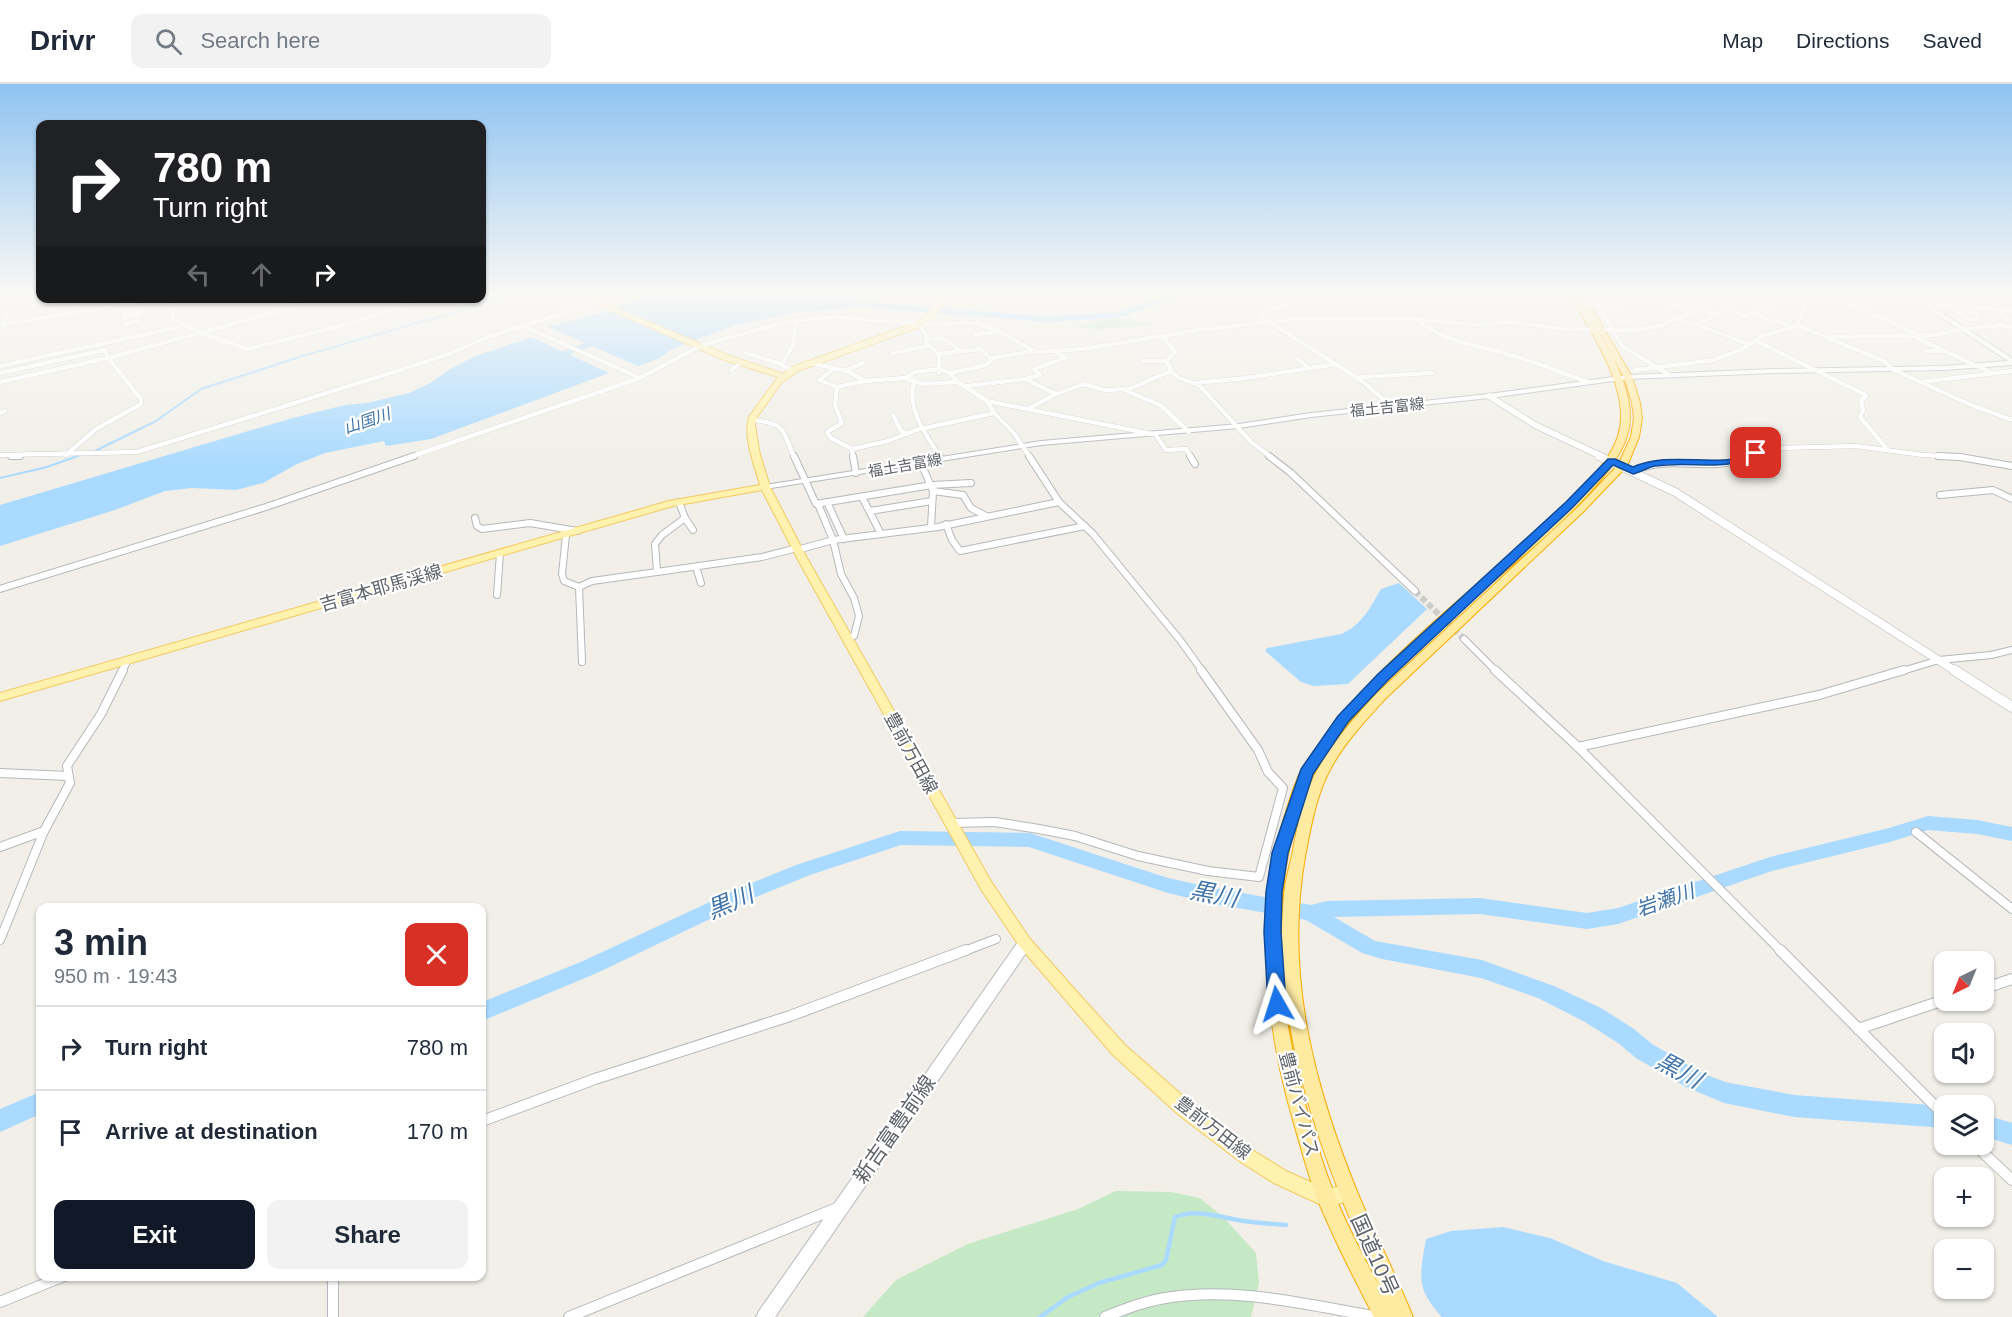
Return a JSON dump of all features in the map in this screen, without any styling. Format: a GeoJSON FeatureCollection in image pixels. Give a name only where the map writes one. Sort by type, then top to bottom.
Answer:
{"type":"FeatureCollection","features":[{"type":"Feature","properties":{"kind":"highway","name":"豊前バイパス"},"geometry":{"type":"LineString","coordinates":[[1609,350],[1616,379],[1622,388],[1626,416],[1617,463]]}},
{"type":"Feature","properties":{"kind":"highway","name":"豊前バイパス"},"geometry":{"type":"LineString","coordinates":[[1326,1198],[1295,1101],[1274,984],[1281,933],[1290,898],[1312,776],[1343,719],[1369,690],[1617,463],[1635,437],[1638,418],[1632,373],[1617,350]]}},
{"type":"Feature","properties":{"kind":"highway","name":"豊前バイパス"},"geometry":{"type":"LineString","coordinates":[[1281,933],[1292,984],[1301,1047],[1315,1100],[1347,1194]]}},
{"type":"Feature","properties":{"kind":"highway","name":"国道10号"},"geometry":{"type":"LineString","coordinates":[[1347,1194],[1403,1317]]}},
{"type":"Feature","properties":{"kind":"highway","name":"国道10号"},"geometry":{"type":"LineString","coordinates":[[1326,1198],[1385,1317]]}},
{"type":"Feature","properties":{"kind":"main road"},"geometry":{"type":"LineString","coordinates":[[708,350],[783,376]]}},
{"type":"Feature","properties":{"kind":"main road"},"geometry":{"type":"LineString","coordinates":[[753,420],[767,394],[783,376],[792,370],[848,350]]}},
{"type":"Feature","properties":{"kind":"main road"},"geometry":{"type":"LineString","coordinates":[[1993,350],[2012,362]]}},
{"type":"Feature","properties":{"kind":"main road","name":"福土吉富線"},"geometry":{"type":"LineString","coordinates":[[765,487],[1061,440],[1189,432],[1311,414],[1489,396],[1616,379],[1632,373],[1893,369],[1978,366],[2012,362]]}},
{"type":"Feature","properties":{"kind":"main road","name":"豊前万田線"},"geometry":{"type":"LineString","coordinates":[[753,420],[755,451],[765,487],[797,549],[987,887],[1025,943],[1119,1050],[1185,1108],[1248,1157],[1280,1178],[1326,1198]]}},
{"type":"Feature","properties":{"kind":"main road","name":"吉富本耶馬渓線"},"geometry":{"type":"LineString","coordinates":[[0,697],[679,502],[765,487]]}},
{"type":"Feature","properties":{"kind":"main road","name":"新吉富豊前線"},"geometry":{"type":"LineString","coordinates":[[765,1317],[1025,943]]}},
{"type":"Feature","properties":{"kind":"main road"},"geometry":{"type":"LineString","coordinates":[[1326,1198],[1347,1194]]}},
{"type":"Feature","properties":{"kind":"street"},"geometry":{"type":"LineString","coordinates":[[66,455],[96,429],[141,404],[141,399],[121,377],[105,350],[56,357],[1,365],[3,372],[56,357],[87,350]]}},
{"type":"Feature","properties":{"kind":"street"},"geometry":{"type":"LineString","coordinates":[[0,382],[137,350]]}},
{"type":"Feature","properties":{"kind":"street"},"geometry":{"type":"LineString","coordinates":[[0,455],[137,452],[394,372],[457,350]]}},
{"type":"Feature","properties":{"kind":"street"},"geometry":{"type":"LineString","coordinates":[[578,350],[638,377]]}},
{"type":"Feature","properties":{"kind":"street"},"geometry":{"type":"LineString","coordinates":[[0,589],[266,507],[638,377],[692,350]]}},
{"type":"Feature","properties":{"kind":"street"},"geometry":{"type":"LineString","coordinates":[[782,364],[789,357],[791,350]]}},
{"type":"Feature","properties":{"kind":"street"},"geometry":{"type":"LineString","coordinates":[[892,353],[911,350]]}},
{"type":"Feature","properties":{"kind":"street"},"geometry":{"type":"LineString","coordinates":[[934,350],[938,354],[940,376],[986,365],[993,358],[1035,351],[1065,350]]}},
{"type":"Feature","properties":{"kind":"street"},"geometry":{"type":"LineString","coordinates":[[938,354],[975,350]]}},
{"type":"Feature","properties":{"kind":"street"},"geometry":{"type":"LineString","coordinates":[[982,350],[992,360]]}},
{"type":"Feature","properties":{"kind":"street"},"geometry":{"type":"LineString","coordinates":[[1143,361],[1167,361],[1175,352],[1173,350]]}},
{"type":"Feature","properties":{"kind":"street"},"geometry":{"type":"LineString","coordinates":[[1311,350],[1360,377],[1392,407]]}},
{"type":"Feature","properties":{"kind":"street"},"geometry":{"type":"LineString","coordinates":[[1490,350],[1588,382]]}},
{"type":"Feature","properties":{"kind":"street"},"geometry":{"type":"LineString","coordinates":[[1628,350],[1668,374]]}},
{"type":"Feature","properties":{"kind":"street"},"geometry":{"type":"LineString","coordinates":[[1632,373],[1714,360],[1737,350]]}},
{"type":"Feature","properties":{"kind":"street"},"geometry":{"type":"LineString","coordinates":[[1774,350],[1866,395],[1861,401],[1863,410],[1860,417],[1887,448]]}},
{"type":"Feature","properties":{"kind":"street"},"geometry":{"type":"LineString","coordinates":[[1858,350],[1884,361],[1893,369],[1919,382],[2012,420]]}},
{"type":"Feature","properties":{"kind":"street"},"geometry":{"type":"LineString","coordinates":[[1942,350],[1993,374]]}},
{"type":"Feature","properties":{"kind":"street"},"geometry":{"type":"LineString","coordinates":[[967,386],[1040,375],[1034,369],[1065,358],[1054,351]]}},
{"type":"Feature","properties":{"kind":"street"},"geometry":{"type":"LineString","coordinates":[[1925,351],[1945,351]]}},
{"type":"Feature","properties":{"kind":"street"},"geometry":{"type":"LineString","coordinates":[[745,353],[782,364],[792,370]]}},
{"type":"Feature","properties":{"kind":"street"},"geometry":{"type":"LineString","coordinates":[[1298,359],[1309,368]]}},
{"type":"Feature","properties":{"kind":"street"},"geometry":{"type":"LineString","coordinates":[[1167,361],[1171,371],[1179,378],[1194,383],[1339,364]]}},
{"type":"Feature","properties":{"kind":"street"},"geometry":{"type":"LineString","coordinates":[[731,370],[741,363]]}},
{"type":"Feature","properties":{"kind":"street"},"geometry":{"type":"LineString","coordinates":[[810,363],[835,368],[865,381]]}},
{"type":"Feature","properties":{"kind":"street"},"geometry":{"type":"LineString","coordinates":[[844,371],[863,363]]}},
{"type":"Feature","properties":{"kind":"street"},"geometry":{"type":"LineString","coordinates":[[835,368],[819,380],[837,387],[865,381],[905,378],[915,372],[939,369]]}},
{"type":"Feature","properties":{"kind":"street"},"geometry":{"type":"LineString","coordinates":[[1247,368],[1254,376]]}},
{"type":"Feature","properties":{"kind":"street"},"geometry":{"type":"LineString","coordinates":[[1028,409],[1056,394],[1084,384],[1104,390],[1122,389],[1134,387],[1158,374],[1171,371]]}},
{"type":"Feature","properties":{"kind":"street"},"geometry":{"type":"LineString","coordinates":[[1919,382],[2012,371]]}},
{"type":"Feature","properties":{"kind":"street"},"geometry":{"type":"LineString","coordinates":[[1360,377],[1432,373]]}},
{"type":"Feature","properties":{"kind":"street"},"geometry":{"type":"LineString","coordinates":[[951,374],[958,382]]}},
{"type":"Feature","properties":{"kind":"street"},"geometry":{"type":"LineString","coordinates":[[905,378],[914,382],[958,382],[987,401],[994,413],[1013,432],[1059,502],[1085,526],[1180,640],[1258,750],[1268,772],[1283,788],[1259,877],[1208,871],[1138,856],[1076,836],[1039,829],[995,822],[952,825]]}},
{"type":"Feature","properties":{"kind":"street"},"geometry":{"type":"LineString","coordinates":[[1025,379],[1056,394]]}},
{"type":"Feature","properties":{"kind":"street"},"geometry":{"type":"LineString","coordinates":[[914,382],[911,393],[916,416],[941,459]]}},
{"type":"Feature","properties":{"kind":"street"},"geometry":{"type":"LineString","coordinates":[[1194,383],[1239,426],[1251,442],[1291,473],[1415,591]]}},
{"type":"Feature","properties":{"kind":"street"},"geometry":{"type":"LineString","coordinates":[[837,387],[835,405],[842,423],[827,432],[831,438],[852,449],[994,413]]}},
{"type":"Feature","properties":{"kind":"street"},"geometry":{"type":"LineString","coordinates":[[1122,389],[1163,406],[1173,413],[1189,432]]}},
{"type":"Feature","properties":{"kind":"street"},"geometry":{"type":"LineString","coordinates":[[1489,396],[1535,425],[1675,492],[2012,707]]}},
{"type":"Feature","properties":{"kind":"street"},"geometry":{"type":"LineString","coordinates":[[987,401],[1154,434],[1166,450],[1186,448],[1194,464]]}},
{"type":"Feature","properties":{"kind":"street"},"geometry":{"type":"LineString","coordinates":[[893,415],[901,431],[907,434]]}},
{"type":"Feature","properties":{"kind":"street"},"geometry":{"type":"LineString","coordinates":[[753,420],[772,422],[783,429],[818,504],[832,540],[841,574],[854,598],[859,616],[854,636],[848,638]]}},
{"type":"Feature","properties":{"kind":"street"},"geometry":{"type":"LineString","coordinates":[[1633,471],[1650,464],[1664,462],[1727,463],[1773,448],[1856,446],[1887,448],[1909,454],[1960,457],[2012,466]]}},
{"type":"Feature","properties":{"kind":"street"},"geometry":{"type":"LineString","coordinates":[[852,449],[856,473]]}},
{"type":"Feature","properties":{"kind":"street"},"geometry":{"type":"LineString","coordinates":[[921,463],[932,488],[931,527]]}},
{"type":"Feature","properties":{"kind":"street"},"geometry":{"type":"LineString","coordinates":[[818,504],[971,483]]}},
{"type":"Feature","properties":{"kind":"street"},"geometry":{"type":"LineString","coordinates":[[932,488],[960,494],[971,508],[986,516]]}},
{"type":"Feature","properties":{"kind":"street"},"geometry":{"type":"LineString","coordinates":[[1940,495],[1994,490],[2012,499]]}},
{"type":"Feature","properties":{"kind":"street"},"geometry":{"type":"LineString","coordinates":[[862,497],[881,534]]}},
{"type":"Feature","properties":{"kind":"street"},"geometry":{"type":"LineString","coordinates":[[870,511],[932,501]]}},
{"type":"Feature","properties":{"kind":"street"},"geometry":{"type":"LineString","coordinates":[[679,502],[693,530]]}},
{"type":"Feature","properties":{"kind":"street"},"geometry":{"type":"LineString","coordinates":[[827,502],[844,539]]}},
{"type":"Feature","properties":{"kind":"street"},"geometry":{"type":"LineString","coordinates":[[475,518],[477,526],[482,529],[530,523],[572,533],[564,581],[579,587],[592,581],[762,557],[832,540],[946,525],[1059,502]]}},
{"type":"Feature","properties":{"kind":"street"},"geometry":{"type":"LineString","coordinates":[[657,572],[652,549],[656,538],[685,518]]}},
{"type":"Feature","properties":{"kind":"street"},"geometry":{"type":"LineString","coordinates":[[946,525],[952,540],[960,551],[990,544],[1055,535],[1085,526]]}},
{"type":"Feature","properties":{"kind":"street"},"geometry":{"type":"LineString","coordinates":[[497,594],[500,553]]}},
{"type":"Feature","properties":{"kind":"street"},"geometry":{"type":"LineString","coordinates":[[696,567],[700,583]]}},
{"type":"Feature","properties":{"kind":"street"},"geometry":{"type":"LineString","coordinates":[[579,587],[582,662]]}},
{"type":"Feature","properties":{"kind":"street"},"geometry":{"type":"LineString","coordinates":[[1464,639],[1524,699],[1578,747],[1934,1105]]}},
{"type":"Feature","properties":{"kind":"street"},"geometry":{"type":"LineString","coordinates":[[1578,747],[1819,695],[1939,660],[1991,655],[2012,650]]}},
{"type":"Feature","properties":{"kind":"street"},"geometry":{"type":"LineString","coordinates":[[0,940],[44,831],[70,783],[67,766],[101,714],[127,662]]}},
{"type":"Feature","properties":{"kind":"street"},"geometry":{"type":"LineString","coordinates":[[0,773],[68,776]]}},
{"type":"Feature","properties":{"kind":"street"},"geometry":{"type":"LineString","coordinates":[[0,847],[44,831]]}},
{"type":"Feature","properties":{"kind":"street"},"geometry":{"type":"LineString","coordinates":[[1916,832],[2012,909]]}},
{"type":"Feature","properties":{"kind":"street"},"geometry":{"type":"LineString","coordinates":[[486,1119],[595,1078],[790,1016],[996,939]]}},
{"type":"Feature","properties":{"kind":"street"},"geometry":{"type":"LineString","coordinates":[[1994,985],[2012,979]]}},
{"type":"Feature","properties":{"kind":"street"},"geometry":{"type":"LineString","coordinates":[[1858,1029],[1934,1003]]}},
{"type":"Feature","properties":{"kind":"street"},"geometry":{"type":"LineString","coordinates":[[1986,1155],[2012,1180]]}},
{"type":"Feature","properties":{"kind":"street"},"geometry":{"type":"LineString","coordinates":[[569,1317],[841,1206]]}},
{"type":"Feature","properties":{"kind":"street"},"geometry":{"type":"LineString","coordinates":[[0,1302],[52,1281]]}},
{"type":"Feature","properties":{"kind":"street"},"geometry":{"type":"LineString","coordinates":[[333,1281],[333,1317]]}},
{"type":"Feature","properties":{"kind":"street"},"geometry":{"type":"LineString","coordinates":[[1105,1317],[1119,1310],[1162,1299],[1207,1293],[1244,1294],[1379,1317]]}},
{"type":"Feature","properties":{"kind":"green space"},"geometry":{"type":"Polygon","coordinates":[[[1116,1191],[1171,1192],[1200,1198],[1224,1218],[1256,1253],[1259,1282],[1251,1317],[863,1317],[896,1280],[968,1244],[1078,1209],[1116,1191]]]}},
{"type":"Feature","properties":{"kind":"water"},"geometry":{"type":"Polygon","coordinates":[[[495,350],[558,350],[609,373],[431,439],[386,446],[384,441],[325,453],[297,464],[263,483],[236,490],[192,488],[165,491],[115,510],[0,546],[0,505],[289,419],[345,405],[367,403],[409,393],[473,357],[495,350]]]}},
{"type":"Feature","properties":{"kind":"water"},"geometry":{"type":"Polygon","coordinates":[[[600,350],[671,350],[658,359],[638,366],[600,350]]]}},
{"type":"Feature","properties":{"kind":"water"},"geometry":{"type":"Polygon","coordinates":[[[1399,583],[1427,609],[1348,684],[1313,686],[1301,682],[1265,651],[1267,648],[1341,634],[1360,621],[1381,589],[1399,583]]]}},
{"type":"Feature","properties":{"kind":"water"},"geometry":{"type":"Polygon","coordinates":[[[1503,1227],[1550,1238],[1603,1261],[1677,1283],[1718,1317],[1442,1317],[1433,1307],[1423,1289],[1421,1272],[1426,1239],[1451,1231],[1503,1227]]]}},
{"type":"Feature","properties":{"kind":"waterway"},"geometry":{"type":"LineString","coordinates":[[95,451],[156,421],[201,389],[325,350]]}},
{"type":"Feature","properties":{"kind":"waterway","name":"山国川"},"geometry":{"type":"LineString","coordinates":[[545,360],[575,350]]}},
{"type":"Feature","properties":{"kind":"waterway"},"geometry":{"type":"LineString","coordinates":[[0,478],[47,467],[80,455]]}},
{"type":"Feature","properties":{"kind":"waterway","name":"岩瀬川"},"geometry":{"type":"LineString","coordinates":[[1311,913],[1327,909],[1480,906],[1587,921],[1618,916],[1770,864],[1890,835],[1928,823],[1977,827],[2012,834]]}},
{"type":"Feature","properties":{"kind":"waterway","name":"黒川"},"geometry":{"type":"LineString","coordinates":[[486,1010],[590,967],[749,892],[803,870],[900,838],[1030,840],[1168,885],[1214,896],[1311,913]]}},
{"type":"Feature","properties":{"kind":"waterway","name":"黒川"},"geometry":{"type":"LineString","coordinates":[[1311,913],[1369,947],[1482,969],[1546,992],[1593,1015],[1626,1036],[1644,1051],[1694,1080],[1724,1092],[1794,1106],[1934,1116]]}},
{"type":"Feature","properties":{"kind":"waterway","name":"黒川"},"geometry":{"type":"LineString","coordinates":[[0,1121],[36,1105]]}},
{"type":"Feature","properties":{"kind":"waterway","name":"黒川"},"geometry":{"type":"LineString","coordinates":[[1994,1128],[2012,1134]]}},
{"type":"Feature","properties":{"kind":"waterway"},"geometry":{"type":"LineString","coordinates":[[1040,1317],[1068,1297],[1099,1283],[1162,1265],[1166,1260],[1175,1217],[1192,1213],[1210,1214],[1244,1221],[1286,1225]]}},
{"type":"Feature","properties":{"kind":"tunnel"},"geometry":{"type":"LineString","coordinates":[[1415,591],[1464,639]]}},
{"type":"Feature","properties":{"kind":"route"},"geometry":{"type":"LineString","coordinates":[[1277,1004],[1272,932],[1274,892],[1280,853],[1306,773],[1343,719],[1369,690],[1570,504],[1612,461],[1633,471],[1650,464],[1664,462],[1727,463],[1740,461],[1756,453]]}}]}
